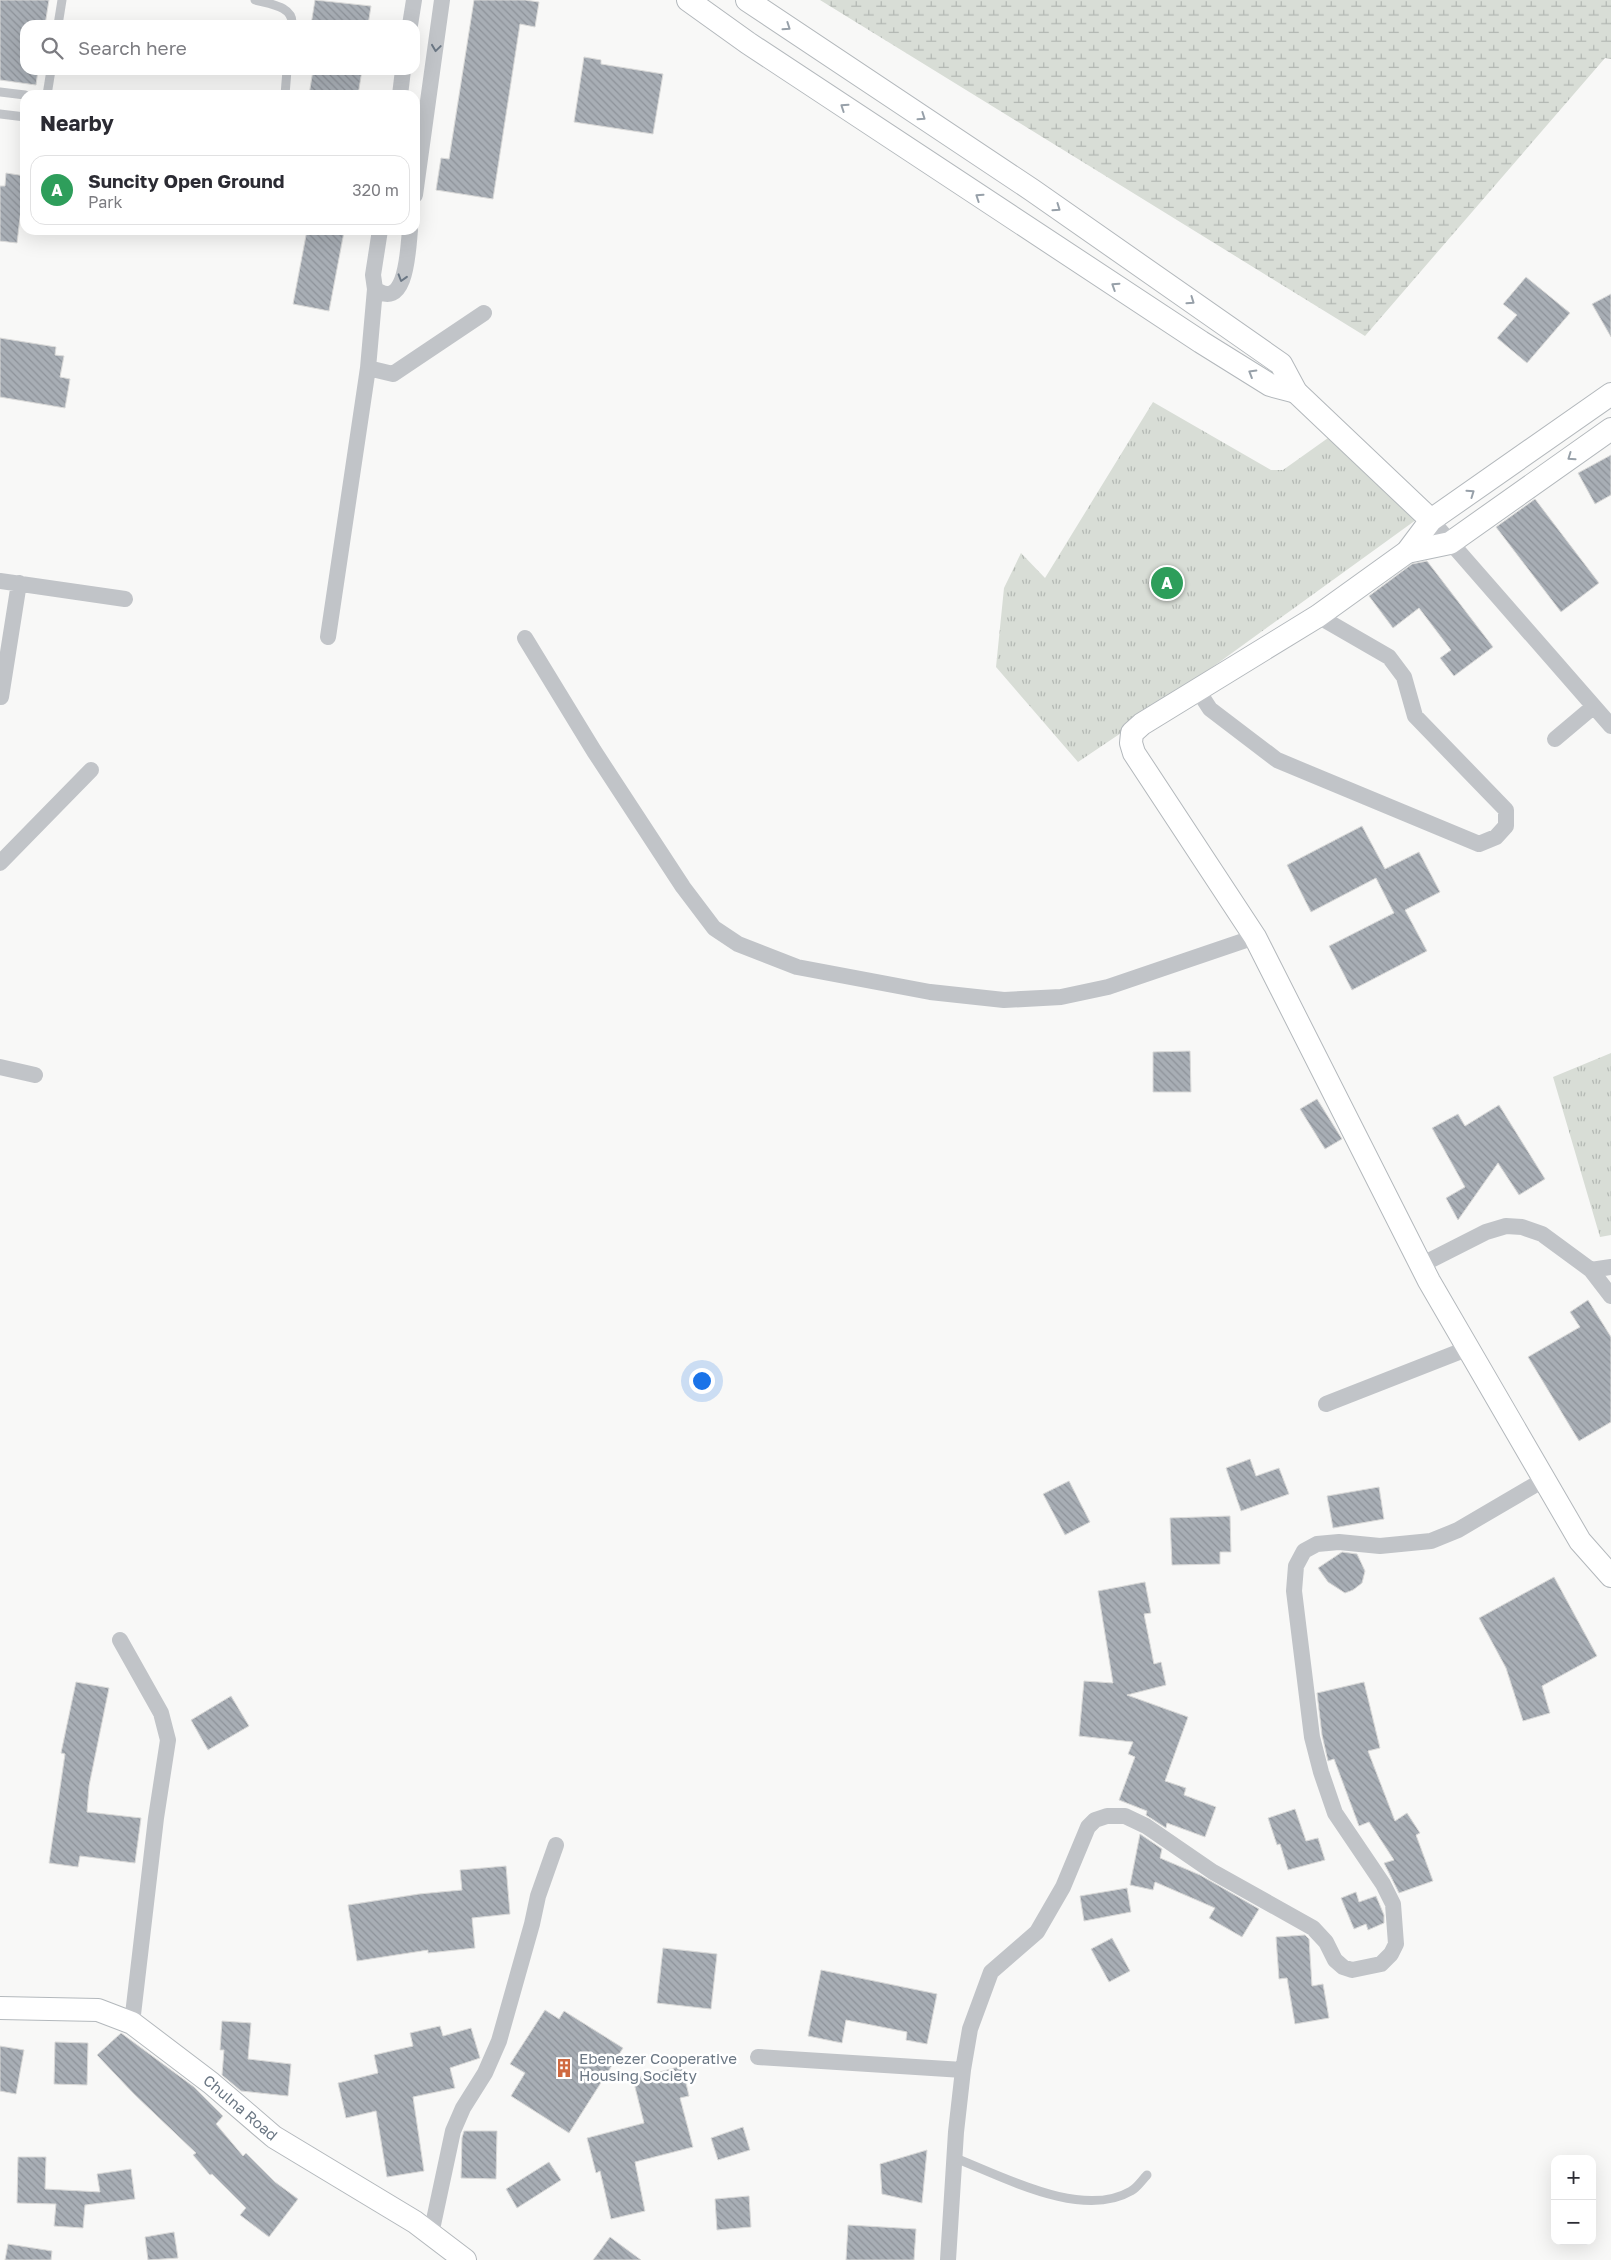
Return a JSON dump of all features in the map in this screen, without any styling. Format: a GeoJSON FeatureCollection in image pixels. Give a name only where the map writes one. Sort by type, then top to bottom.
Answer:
{"type":"FeatureCollection","features":[{"type":"Feature","properties":{"kind":"street"},"geometry":{"type":"LineString","coordinates":[[411,20],[414,0]]}},
{"type":"Feature","properties":{"kind":"street"},"geometry":{"type":"LineString","coordinates":[[420,159],[442,0]]}},
{"type":"Feature","properties":{"kind":"street"},"geometry":{"type":"LineString","coordinates":[[688,0],[772,59],[1201,342],[1270,385],[1296,392]]}},
{"type":"Feature","properties":{"kind":"street"},"geometry":{"type":"LineString","coordinates":[[747,0],[1032,190],[1281,364],[1296,392],[1360,455],[1431,520],[1611,726]]}},
{"type":"Feature","properties":{"kind":"street"},"geometry":{"type":"LineString","coordinates":[[401,90],[402,75]]}},
{"type":"Feature","properties":{"kind":"street"},"geometry":{"type":"LineString","coordinates":[[328,637],[368,368],[375,289],[373,275],[379,235]]}},
{"type":"Feature","properties":{"kind":"street"},"geometry":{"type":"LineString","coordinates":[[375,289],[381,294],[391,294],[397,290],[403,280],[409,235]]}},
{"type":"Feature","properties":{"kind":"street"},"geometry":{"type":"LineString","coordinates":[[368,368],[393,374],[484,313]]}},
{"type":"Feature","properties":{"kind":"street"},"geometry":{"type":"LineString","coordinates":[[1611,394],[1431,520],[1407,552],[1318,616],[1142,724],[1132,733],[1131,743],[1134,752],[1149,777],[1255,937],[1421,1265],[1580,1541],[1611,1576]]}},
{"type":"Feature","properties":{"kind":"street"},"geometry":{"type":"LineString","coordinates":[[1407,552],[1450,544],[1611,429]]}},
{"type":"Feature","properties":{"kind":"street"},"geometry":{"type":"LineString","coordinates":[[0,581],[125,599]]}},
{"type":"Feature","properties":{"kind":"street"},"geometry":{"type":"LineString","coordinates":[[1,697],[19,584]]}},
{"type":"Feature","properties":{"kind":"street"},"geometry":{"type":"LineString","coordinates":[[1198,690],[1210,709],[1277,760],[1479,844],[1496,837],[1506,826],[1506,810],[1415,716],[1404,677],[1389,657],[1318,616]]}},
{"type":"Feature","properties":{"kind":"street"},"geometry":{"type":"LineString","coordinates":[[525,638],[594,751],[683,887],[714,928],[738,944],[798,967],[930,992],[1004,1000],[1061,998],[1108,987],[1255,937]]}},
{"type":"Feature","properties":{"kind":"street"},"geometry":{"type":"LineString","coordinates":[[1555,739],[1593,706]]}},
{"type":"Feature","properties":{"kind":"street"},"geometry":{"type":"LineString","coordinates":[[0,863],[91,770]]}},
{"type":"Feature","properties":{"kind":"street"},"geometry":{"type":"LineString","coordinates":[[0,1067],[35,1075]]}},
{"type":"Feature","properties":{"kind":"street"},"geometry":{"type":"LineString","coordinates":[[1421,1265],[1486,1232],[1506,1226],[1522,1226],[1542,1234],[1591,1270],[1611,1296]]}},
{"type":"Feature","properties":{"kind":"street"},"geometry":{"type":"LineString","coordinates":[[1591,1270],[1611,1267]]}},
{"type":"Feature","properties":{"kind":"street"},"geometry":{"type":"LineString","coordinates":[[1326,1404],[1469,1348]]}},
{"type":"Feature","properties":{"kind":"street"},"geometry":{"type":"LineString","coordinates":[[948,2260],[963,2070],[970,2029],[991,1972],[1037,1932],[1063,1887],[1088,1827],[1095,1820],[1107,1816],[1125,1816],[1146,1826],[1213,1872],[1313,1928],[1326,1942],[1335,1960],[1344,1967],[1352,1970],[1381,1964],[1391,1954],[1396,1944],[1393,1904],[1383,1884],[1335,1813],[1321,1772],[1312,1737],[1294,1592],[1296,1566],[1304,1551],[1317,1544],[1338,1542],[1380,1546],[1431,1541],[1458,1530],[1545,1479]]}},
{"type":"Feature","properties":{"kind":"street"},"geometry":{"type":"LineString","coordinates":[[120,1640],[161,1713],[168,1740],[156,1818],[132,2022]]}},
{"type":"Feature","properties":{"kind":"street"},"geometry":{"type":"LineString","coordinates":[[430,2234],[453,2131],[463,2108],[485,2073],[499,2041],[538,1896],[556,1845]]}},
{"type":"Feature","properties":{"kind":"street","name":"Chulna Road"},"geometry":{"type":"LineString","coordinates":[[0,2008],[98,2010],[132,2022],[211,2083],[274,2137],[415,2222],[465,2260]]}},
{"type":"Feature","properties":{"kind":"street"},"geometry":{"type":"LineString","coordinates":[[758,2057],[963,2070]]}},
{"type":"Feature","properties":{"kind":"lane"},"geometry":{"type":"LineString","coordinates":[[59,20],[62,0]]}},
{"type":"Feature","properties":{"kind":"lane"},"geometry":{"type":"LineString","coordinates":[[255,0],[284,8],[290,14],[291,20]]}},
{"type":"Feature","properties":{"kind":"lane"},"geometry":{"type":"LineString","coordinates":[[48,90],[50,75]]}},
{"type":"Feature","properties":{"kind":"lane"},"geometry":{"type":"LineString","coordinates":[[285,90],[287,75]]}},
{"type":"Feature","properties":{"kind":"lane"},"geometry":{"type":"LineString","coordinates":[[0,92],[20,94]]}},
{"type":"Feature","properties":{"kind":"lane"},"geometry":{"type":"LineString","coordinates":[[0,114],[20,116]]}},
{"type":"Feature","properties":{"kind":"lane"},"geometry":{"type":"LineString","coordinates":[[955,2158],[1039,2191],[1070,2200],[1088,2202],[1111,2199],[1132,2191],[1147,2175]]}},
{"type":"Feature","properties":{"kind":"green space"},"geometry":{"type":"Polygon","coordinates":[[[820,0],[1611,0],[1611,59],[1605,58],[1365,336],[820,0]]]}},
{"type":"Feature","properties":{"kind":"green space"},"geometry":{"type":"Polygon","coordinates":[[[1153,402],[1271,470],[1283,470],[1328,438],[1420,517],[1127,729],[1078,762],[996,667],[1004,588],[1021,553],[1045,578],[1153,402]]]}},
{"type":"Feature","properties":{"kind":"green space"},"geometry":{"type":"Polygon","coordinates":[[[1611,1053],[1611,1235],[1600,1237],[1553,1077],[1611,1053]]]}},
{"type":"Feature","properties":{"kind":"building"},"geometry":{"type":"Polygon","coordinates":[[[0,0],[49,0],[46,20],[20,20],[20,75],[37,75],[36,85],[0,80],[0,0]]]}},
{"type":"Feature","properties":{"kind":"building"},"geometry":{"type":"Polygon","coordinates":[[[315,0],[371,6],[369,20],[312,20],[315,0]]]}},
{"type":"Feature","properties":{"kind":"building"},"geometry":{"type":"Polygon","coordinates":[[[474,0],[525,0],[539,2],[535,27],[520,24],[493,199],[436,190],[441,158],[449,159],[474,0]]]}},
{"type":"Feature","properties":{"kind":"building"},"geometry":{"type":"Polygon","coordinates":[[[584,57],[601,60],[601,64],[663,74],[653,134],[574,122],[584,57]]]}},
{"type":"Feature","properties":{"kind":"building"},"geometry":{"type":"Polygon","coordinates":[[[312,75],[361,75],[359,90],[310,90],[312,75]]]}},
{"type":"Feature","properties":{"kind":"building"},"geometry":{"type":"Polygon","coordinates":[[[6,173],[20,175],[20,218],[17,243],[0,241],[0,186],[5,186],[6,173]]]}},
{"type":"Feature","properties":{"kind":"building"},"geometry":{"type":"Polygon","coordinates":[[[306,235],[343,235],[329,311],[293,304],[306,235]]]}},
{"type":"Feature","properties":{"kind":"building"},"geometry":{"type":"Polygon","coordinates":[[[1526,277],[1570,313],[1527,363],[1497,338],[1517,315],[1503,304],[1526,277]]]}},
{"type":"Feature","properties":{"kind":"building"},"geometry":{"type":"Polygon","coordinates":[[[1611,294],[1611,337],[1592,304],[1611,294]]]}},
{"type":"Feature","properties":{"kind":"building"},"geometry":{"type":"Polygon","coordinates":[[[0,338],[56,347],[55,355],[64,356],[60,377],[70,379],[65,408],[0,397],[0,338]]]}},
{"type":"Feature","properties":{"kind":"building"},"geometry":{"type":"Polygon","coordinates":[[[1611,455],[1611,495],[1595,504],[1578,473],[1611,455]]]}},
{"type":"Feature","properties":{"kind":"building"},"geometry":{"type":"Polygon","coordinates":[[[1535,499],[1599,583],[1561,612],[1496,527],[1535,499]]]}},
{"type":"Feature","properties":{"kind":"building"},"geometry":{"type":"Polygon","coordinates":[[[1427,561],[1493,647],[1454,676],[1440,658],[1451,650],[1419,608],[1393,628],[1369,596],[1412,564],[1427,561]]]}},
{"type":"Feature","properties":{"kind":"building"},"geometry":{"type":"Polygon","coordinates":[[[1362,826],[1385,869],[1419,852],[1440,892],[1405,910],[1427,951],[1352,990],[1329,946],[1394,913],[1376,878],[1311,912],[1287,865],[1362,826]]]}},
{"type":"Feature","properties":{"kind":"building"},"geometry":{"type":"Polygon","coordinates":[[[1190,1051],[1191,1092],[1153,1092],[1153,1052],[1190,1051]]]}},
{"type":"Feature","properties":{"kind":"building"},"geometry":{"type":"Polygon","coordinates":[[[1317,1099],[1342,1139],[1325,1149],[1300,1109],[1317,1099]]]}},
{"type":"Feature","properties":{"kind":"building"},"geometry":{"type":"Polygon","coordinates":[[[1499,1105],[1545,1179],[1519,1195],[1498,1163],[1458,1220],[1446,1198],[1465,1187],[1432,1128],[1458,1114],[1465,1126],[1499,1105]]]}},
{"type":"Feature","properties":{"kind":"building"},"geometry":{"type":"Polygon","coordinates":[[[1588,1300],[1611,1337],[1611,1422],[1579,1441],[1528,1357],[1580,1327],[1570,1312],[1588,1300]]]}},
{"type":"Feature","properties":{"kind":"building"},"geometry":{"type":"Polygon","coordinates":[[[1250,1459],[1256,1476],[1279,1468],[1289,1494],[1241,1511],[1226,1468],[1250,1459]]]}},
{"type":"Feature","properties":{"kind":"building"},"geometry":{"type":"Polygon","coordinates":[[[1069,1481],[1090,1522],[1065,1535],[1043,1494],[1069,1481]]]}},
{"type":"Feature","properties":{"kind":"building"},"geometry":{"type":"Polygon","coordinates":[[[1379,1487],[1384,1519],[1333,1528],[1327,1496],[1379,1487]]]}},
{"type":"Feature","properties":{"kind":"building"},"geometry":{"type":"Polygon","coordinates":[[[1230,1516],[1231,1552],[1220,1552],[1220,1564],[1172,1565],[1170,1518],[1230,1516]]]}},
{"type":"Feature","properties":{"kind":"building"},"geometry":{"type":"Polygon","coordinates":[[[1342,1552],[1357,1554],[1365,1571],[1362,1583],[1345,1593],[1328,1582],[1318,1568],[1342,1552]]]}},
{"type":"Feature","properties":{"kind":"building"},"geometry":{"type":"Polygon","coordinates":[[[1554,1577],[1597,1656],[1542,1686],[1550,1713],[1523,1721],[1506,1668],[1479,1618],[1554,1577]]]}},
{"type":"Feature","properties":{"kind":"building"},"geometry":{"type":"Polygon","coordinates":[[[1145,1582],[1151,1613],[1144,1614],[1154,1664],[1161,1662],[1166,1685],[1127,1695],[1188,1717],[1165,1781],[1186,1788],[1184,1795],[1216,1807],[1205,1837],[1167,1823],[1166,1828],[1146,1815],[1147,1811],[1119,1800],[1135,1757],[1128,1754],[1133,1742],[1079,1736],[1084,1681],[1113,1683],[1098,1591],[1145,1582]]]}},
{"type":"Feature","properties":{"kind":"building"},"geometry":{"type":"Polygon","coordinates":[[[76,1682],[109,1688],[89,1786],[87,1812],[141,1818],[135,1863],[80,1856],[78,1867],[49,1863],[65,1754],[61,1753],[76,1682]]]}},
{"type":"Feature","properties":{"kind":"building"},"geometry":{"type":"Polygon","coordinates":[[[1364,1682],[1380,1748],[1368,1751],[1395,1821],[1407,1813],[1420,1833],[1416,1835],[1433,1881],[1399,1893],[1384,1863],[1394,1860],[1369,1822],[1359,1826],[1334,1759],[1328,1761],[1322,1735],[1317,1693],[1364,1682]]]}},
{"type":"Feature","properties":{"kind":"building"},"geometry":{"type":"Polygon","coordinates":[[[231,1696],[249,1726],[208,1750],[191,1720],[231,1696]]]}},
{"type":"Feature","properties":{"kind":"building"},"geometry":{"type":"Polygon","coordinates":[[[1295,1809],[1306,1841],[1318,1838],[1325,1860],[1288,1870],[1280,1844],[1277,1845],[1268,1818],[1295,1809]]]}},
{"type":"Feature","properties":{"kind":"building"},"geometry":{"type":"Polygon","coordinates":[[[1140,1834],[1162,1849],[1160,1858],[1200,1875],[1259,1909],[1242,1937],[1209,1918],[1215,1908],[1155,1882],[1153,1890],[1130,1885],[1140,1834]]]}},
{"type":"Feature","properties":{"kind":"building"},"geometry":{"type":"Polygon","coordinates":[[[506,1866],[510,1914],[472,1918],[475,1948],[428,1953],[428,1950],[357,1961],[348,1905],[419,1894],[462,1890],[460,1870],[506,1866]]]}},
{"type":"Feature","properties":{"kind":"building"},"geometry":{"type":"Polygon","coordinates":[[[1127,1888],[1131,1912],[1084,1921],[1080,1896],[1127,1888]]]}},
{"type":"Feature","properties":{"kind":"building"},"geometry":{"type":"Polygon","coordinates":[[[1356,1892],[1359,1902],[1376,1896],[1384,1915],[1384,1923],[1368,1930],[1366,1924],[1354,1929],[1341,1898],[1356,1892]]]}},
{"type":"Feature","properties":{"kind":"building"},"geometry":{"type":"Polygon","coordinates":[[[1305,1935],[1309,1939],[1312,1986],[1323,1984],[1329,2018],[1295,2024],[1287,1978],[1279,1979],[1276,1937],[1305,1935]]]}},
{"type":"Feature","properties":{"kind":"building"},"geometry":{"type":"Polygon","coordinates":[[[1112,1938],[1130,1971],[1109,1982],[1091,1949],[1112,1938]]]}},
{"type":"Feature","properties":{"kind":"building"},"geometry":{"type":"Polygon","coordinates":[[[663,1948],[717,1954],[711,2009],[657,2003],[663,1948]]]}},
{"type":"Feature","properties":{"kind":"building"},"geometry":{"type":"Polygon","coordinates":[[[821,1970],[937,1994],[927,2044],[906,2040],[907,2032],[846,2020],[842,2043],[808,2036],[821,1970]]]}},
{"type":"Feature","properties":{"kind":"building","name":"Ebenezer Cooperative Housing Society"},"geometry":{"type":"Polygon","coordinates":[[[545,2010],[559,2019],[564,2011],[623,2048],[569,2133],[511,2096],[525,2073],[510,2064],[545,2010]]]}},
{"type":"Feature","properties":{"kind":"building"},"geometry":{"type":"Polygon","coordinates":[[[222,2021],[251,2023],[248,2059],[291,2064],[288,2096],[241,2091],[222,2075],[224,2050],[220,2050],[222,2021]]]}},
{"type":"Feature","properties":{"kind":"building"},"geometry":{"type":"Polygon","coordinates":[[[440,2026],[443,2036],[471,2028],[480,2058],[450,2068],[455,2088],[413,2097],[424,2171],[387,2177],[376,2111],[346,2118],[338,2083],[378,2073],[374,2055],[413,2046],[410,2033],[440,2026]]]}},
{"type":"Feature","properties":{"kind":"building"},"geometry":{"type":"Polygon","coordinates":[[[121,2033],[194,2087],[223,2116],[216,2124],[243,2156],[246,2153],[275,2182],[298,2199],[269,2237],[240,2215],[246,2208],[212,2174],[210,2175],[193,2155],[196,2153],[134,2094],[97,2055],[121,2033]]]}},
{"type":"Feature","properties":{"kind":"building"},"geometry":{"type":"Polygon","coordinates":[[[55,2042],[88,2043],[87,2085],[54,2084],[55,2042]]]}},
{"type":"Feature","properties":{"kind":"building"},"geometry":{"type":"Polygon","coordinates":[[[0,2046],[24,2050],[16,2094],[0,2091],[0,2046]]]}},
{"type":"Feature","properties":{"kind":"building"},"geometry":{"type":"Polygon","coordinates":[[[682,2066],[689,2096],[680,2098],[693,2147],[635,2162],[645,2211],[611,2219],[600,2171],[596,2173],[587,2138],[644,2123],[633,2079],[682,2066]]]}},
{"type":"Feature","properties":{"kind":"building"},"geometry":{"type":"Polygon","coordinates":[[[743,2127],[750,2150],[718,2160],[711,2138],[743,2127]]]}},
{"type":"Feature","properties":{"kind":"building"},"geometry":{"type":"Polygon","coordinates":[[[464,2131],[497,2131],[496,2179],[461,2178],[462,2138],[464,2131]]]}},
{"type":"Feature","properties":{"kind":"building"},"geometry":{"type":"Polygon","coordinates":[[[927,2150],[922,2203],[882,2194],[880,2164],[927,2150]]]}},
{"type":"Feature","properties":{"kind":"building"},"geometry":{"type":"Polygon","coordinates":[[[18,2157],[46,2157],[45,2189],[100,2192],[97,2174],[131,2169],[135,2199],[85,2205],[83,2228],[54,2226],[56,2204],[17,2203],[18,2157]]]}},
{"type":"Feature","properties":{"kind":"building"},"geometry":{"type":"Polygon","coordinates":[[[549,2162],[561,2180],[517,2208],[506,2189],[549,2162]]]}},
{"type":"Feature","properties":{"kind":"building"},"geometry":{"type":"Polygon","coordinates":[[[749,2196],[751,2227],[717,2230],[715,2199],[749,2196]]]}},
{"type":"Feature","properties":{"kind":"building"},"geometry":{"type":"Polygon","coordinates":[[[848,2225],[916,2229],[914,2260],[846,2260],[848,2225]]]}},
{"type":"Feature","properties":{"kind":"building"},"geometry":{"type":"Polygon","coordinates":[[[174,2232],[178,2258],[148,2260],[145,2237],[174,2232]]]}},
{"type":"Feature","properties":{"kind":"building"},"geometry":{"type":"Polygon","coordinates":[[[610,2237],[641,2260],[593,2260],[610,2237]]]}},
{"type":"Feature","properties":{"kind":"building"},"geometry":{"type":"Polygon","coordinates":[[[8,2244],[52,2251],[51,2260],[5,2260],[8,2244]]]}},
{"type":"Feature","properties":{"kind":"place","name":"Suncity Open Ground"},"geometry":{"type":"Point","coordinates":[1167,583]}},
{"type":"Feature","properties":{"kind":"place","name":"Ebenezer Cooperative Housing Society"},"geometry":{"type":"Point","coordinates":[564,2068]}}]}
